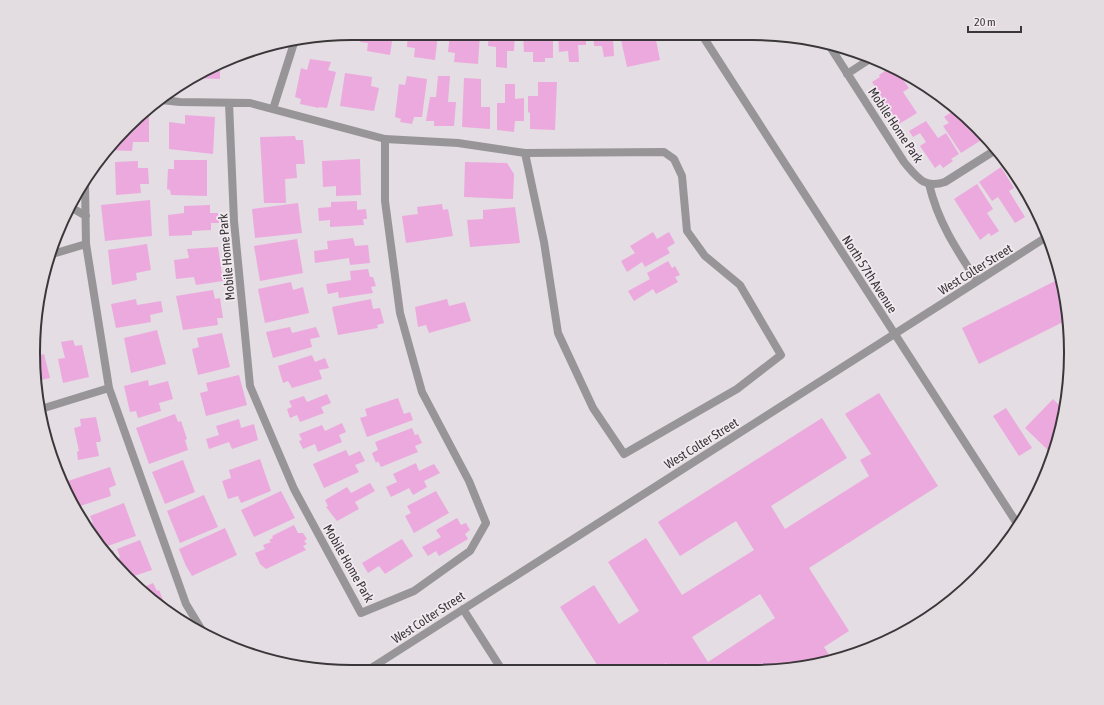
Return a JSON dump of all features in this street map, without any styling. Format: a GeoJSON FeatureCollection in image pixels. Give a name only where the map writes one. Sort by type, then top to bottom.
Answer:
{"type":"FeatureCollection","features":[{"type":"Feature","properties":{"kind":"street","name":"North 57th Avenue"},"geometry":{"type":"LineString","coordinates":[[705,40],[1015,521]]}},
{"type":"Feature","properties":{"kind":"street"},"geometry":{"type":"LineString","coordinates":[[273,109],[293,46]]}},
{"type":"Feature","properties":{"kind":"street","name":"Mobile Home Park"},"geometry":{"type":"LineString","coordinates":[[833,51],[904,162],[918,178],[929,184]]}},
{"type":"Feature","properties":{"kind":"street"},"geometry":{"type":"LineString","coordinates":[[847,74],[865,62]]}},
{"type":"Feature","properties":{"kind":"street"},"geometry":{"type":"LineString","coordinates":[[168,101],[250,103],[385,139],[458,143],[525,153],[664,152],[674,158],[682,176],[687,231],[705,256],[740,285],[781,355],[737,389],[624,454],[593,408],[558,333],[544,242],[525,153]]}},
{"type":"Feature","properties":{"kind":"street","name":"Mobile Home Park"},"geometry":{"type":"LineString","coordinates":[[229,103],[234,220],[250,386],[294,490],[361,612],[414,591],[464,556],[470,551],[486,523],[469,481],[422,392],[400,313],[385,201],[385,139]]}},
{"type":"Feature","properties":{"kind":"street"},"geometry":{"type":"LineString","coordinates":[[978,281],[944,228],[934,206],[929,184],[936,185],[945,182],[991,153]]}},
{"type":"Feature","properties":{"kind":"street"},"geometry":{"type":"LineString","coordinates":[[85,191],[86,244],[109,388],[186,604],[198,624]]}},
{"type":"Feature","properties":{"kind":"street"},"geometry":{"type":"LineString","coordinates":[[75,209],[86,216]]}},
{"type":"Feature","properties":{"kind":"street","name":"West Colter Street"},"geometry":{"type":"LineString","coordinates":[[376,665],[1042,240]]}},
{"type":"Feature","properties":{"kind":"street"},"geometry":{"type":"LineString","coordinates":[[57,253],[86,244]]}},
{"type":"Feature","properties":{"kind":"street"},"geometry":{"type":"LineString","coordinates":[[45,408],[109,388]]}},
{"type":"Feature","properties":{"kind":"street"},"geometry":{"type":"LineString","coordinates":[[463,609],[499,665]]}},
{"type":"Feature","properties":{"kind":"building"},"geometry":{"type":"Polygon","coordinates":[[[360,40],[392,40],[390,55],[367,51],[368,43],[360,42],[360,40]]]}},
{"type":"Feature","properties":{"kind":"building"},"geometry":{"type":"Polygon","coordinates":[[[408,40],[437,40],[435,60],[414,57],[415,48],[407,47],[408,40]]]}},
{"type":"Feature","properties":{"kind":"building"},"geometry":{"type":"Polygon","coordinates":[[[449,40],[480,40],[478,64],[454,62],[455,53],[448,52],[449,40]]]}},
{"type":"Feature","properties":{"kind":"building"},"geometry":{"type":"Polygon","coordinates":[[[488,40],[515,40],[514,51],[507,51],[507,68],[496,67],[496,47],[488,46],[488,40]]]}},
{"type":"Feature","properties":{"kind":"building"},"geometry":{"type":"Polygon","coordinates":[[[523,40],[553,40],[553,58],[545,58],[545,62],[533,62],[533,52],[524,52],[523,40]]]}},
{"type":"Feature","properties":{"kind":"building"},"geometry":{"type":"Polygon","coordinates":[[[558,40],[586,40],[586,45],[578,45],[579,62],[569,62],[568,51],[559,52],[558,40]]]}},
{"type":"Feature","properties":{"kind":"building"},"geometry":{"type":"Polygon","coordinates":[[[594,40],[613,40],[614,56],[604,57],[602,46],[594,46],[594,40]]]}},
{"type":"Feature","properties":{"kind":"building"},"geometry":{"type":"Polygon","coordinates":[[[621,40],[656,40],[660,60],[627,67],[621,40]]]}},
{"type":"Feature","properties":{"kind":"building"},"geometry":{"type":"Polygon","coordinates":[[[310,59],[331,62],[328,70],[336,72],[327,108],[300,104],[301,99],[295,97],[301,68],[307,70],[310,59]]]}},
{"type":"Feature","properties":{"kind":"building"},"geometry":{"type":"Polygon","coordinates":[[[220,69],[220,79],[203,78],[220,69]]]}},
{"type":"Feature","properties":{"kind":"building"},"geometry":{"type":"Polygon","coordinates":[[[886,70],[903,79],[909,88],[903,92],[917,113],[899,124],[872,82],[880,77],[879,75],[886,70]]]}},
{"type":"Feature","properties":{"kind":"building"},"geometry":{"type":"Polygon","coordinates":[[[345,73],[372,77],[371,86],[379,88],[374,111],[340,106],[345,73]]]}},
{"type":"Feature","properties":{"kind":"building"},"geometry":{"type":"Polygon","coordinates":[[[407,76],[427,79],[422,117],[414,117],[412,124],[400,122],[401,119],[395,117],[399,84],[405,85],[407,76]]]}},
{"type":"Feature","properties":{"kind":"building"},"geometry":{"type":"Polygon","coordinates":[[[438,76],[450,76],[448,102],[456,102],[454,126],[434,126],[434,121],[426,121],[430,97],[436,97],[438,76]]]}},
{"type":"Feature","properties":{"kind":"building"},"geometry":{"type":"Polygon","coordinates":[[[464,78],[481,79],[481,107],[490,107],[490,129],[462,127],[464,78]]]}},
{"type":"Feature","properties":{"kind":"building"},"geometry":{"type":"Polygon","coordinates":[[[538,82],[557,82],[555,130],[530,129],[528,96],[538,96],[538,82]]]}},
{"type":"Feature","properties":{"kind":"building"},"geometry":{"type":"Polygon","coordinates":[[[505,84],[515,84],[515,99],[524,98],[524,121],[515,121],[514,132],[497,130],[497,103],[505,103],[505,84]]]}},
{"type":"Feature","properties":{"kind":"building"},"geometry":{"type":"Polygon","coordinates":[[[951,112],[981,141],[961,153],[943,126],[949,123],[944,117],[951,112]]]}},
{"type":"Feature","properties":{"kind":"building"},"geometry":{"type":"Polygon","coordinates":[[[185,115],[215,117],[213,154],[169,149],[169,122],[185,124],[185,115]]]}},
{"type":"Feature","properties":{"kind":"building"},"geometry":{"type":"Polygon","coordinates":[[[149,116],[149,142],[133,142],[132,151],[115,150],[149,116]]]}},
{"type":"Feature","properties":{"kind":"building"},"geometry":{"type":"Polygon","coordinates":[[[926,121],[938,138],[946,133],[959,154],[951,159],[953,161],[943,168],[940,164],[935,168],[920,146],[926,142],[920,133],[913,137],[909,131],[926,121]]]}},
{"type":"Feature","properties":{"kind":"building"},"geometry":{"type":"Polygon","coordinates":[[[295,136],[296,140],[303,140],[305,164],[296,164],[297,178],[285,179],[286,203],[264,203],[260,137],[295,136]]]}},
{"type":"Feature","properties":{"kind":"building"},"geometry":{"type":"Polygon","coordinates":[[[360,159],[361,195],[336,196],[336,186],[323,187],[322,161],[360,159]]]}},
{"type":"Feature","properties":{"kind":"building"},"geometry":{"type":"Polygon","coordinates":[[[174,160],[207,160],[207,196],[171,195],[170,190],[167,189],[168,169],[174,169],[174,160]]]}},
{"type":"Feature","properties":{"kind":"building"},"geometry":{"type":"Polygon","coordinates":[[[138,161],[138,168],[148,168],[149,184],[140,184],[141,193],[116,195],[115,162],[138,161]]]}},
{"type":"Feature","properties":{"kind":"building"},"geometry":{"type":"Polygon","coordinates":[[[465,162],[507,163],[514,174],[513,199],[464,197],[465,162]]]}},
{"type":"Feature","properties":{"kind":"building"},"geometry":{"type":"Polygon","coordinates":[[[1001,167],[1014,188],[1009,191],[1025,217],[1015,223],[998,197],[992,201],[979,182],[1001,167]]]}},
{"type":"Feature","properties":{"kind":"building"},"geometry":{"type":"Polygon","coordinates":[[[977,184],[993,209],[987,213],[999,231],[991,236],[989,233],[980,240],[954,199],[977,184]]]}},
{"type":"Feature","properties":{"kind":"building"},"geometry":{"type":"Polygon","coordinates":[[[150,200],[152,236],[105,241],[101,205],[150,200]]]}},
{"type":"Feature","properties":{"kind":"building"},"geometry":{"type":"Polygon","coordinates":[[[357,201],[357,210],[366,209],[367,219],[363,219],[364,225],[330,227],[330,220],[319,221],[318,208],[331,207],[331,202],[357,201]]]}},
{"type":"Feature","properties":{"kind":"building"},"geometry":{"type":"Polygon","coordinates":[[[298,203],[302,233],[255,238],[252,209],[298,203]]]}},
{"type":"Feature","properties":{"kind":"building"},"geometry":{"type":"Polygon","coordinates":[[[442,204],[443,210],[448,209],[453,236],[406,243],[402,216],[418,214],[417,207],[442,204]]]}},
{"type":"Feature","properties":{"kind":"building"},"geometry":{"type":"Polygon","coordinates":[[[210,205],[210,213],[218,213],[219,223],[211,223],[211,230],[192,231],[192,235],[169,236],[168,215],[184,213],[184,206],[210,205]]]}},
{"type":"Feature","properties":{"kind":"building"},"geometry":{"type":"Polygon","coordinates":[[[515,207],[520,243],[470,247],[467,220],[483,219],[483,210],[515,207]]]}},
{"type":"Feature","properties":{"kind":"building"},"geometry":{"type":"Polygon","coordinates":[[[653,232],[657,239],[669,232],[675,243],[667,248],[670,253],[645,267],[642,262],[627,272],[621,261],[635,253],[630,246],[653,232]]]}},
{"type":"Feature","properties":{"kind":"building"},"geometry":{"type":"Polygon","coordinates":[[[353,238],[355,246],[368,245],[370,263],[350,265],[349,258],[315,263],[314,251],[328,249],[327,241],[353,238]]]}},
{"type":"Feature","properties":{"kind":"building"},"geometry":{"type":"Polygon","coordinates":[[[297,239],[303,273],[260,281],[254,246],[297,239]]]}},
{"type":"Feature","properties":{"kind":"building"},"geometry":{"type":"Polygon","coordinates":[[[147,244],[151,270],[136,273],[137,280],[112,285],[108,250],[147,244]]]}},
{"type":"Feature","properties":{"kind":"building"},"geometry":{"type":"Polygon","coordinates":[[[218,247],[223,281],[196,285],[194,277],[176,279],[174,260],[189,258],[187,249],[218,247]]]}},
{"type":"Feature","properties":{"kind":"building"},"geometry":{"type":"Polygon","coordinates":[[[668,261],[672,268],[675,266],[680,275],[675,277],[678,282],[656,294],[653,289],[634,301],[628,291],[650,279],[647,273],[668,261]]]}},
{"type":"Feature","properties":{"kind":"building"},"geometry":{"type":"Polygon","coordinates":[[[368,269],[370,277],[373,277],[376,286],[371,287],[373,293],[339,298],[338,292],[328,294],[326,284],[351,280],[350,271],[368,269]]]}},
{"type":"Feature","properties":{"kind":"building"},"geometry":{"type":"Polygon","coordinates":[[[1055,281],[1062,322],[979,364],[962,328],[1055,281]]]}},
{"type":"Feature","properties":{"kind":"building"},"geometry":{"type":"Polygon","coordinates":[[[291,282],[293,290],[303,287],[309,313],[265,323],[258,289],[291,282]]]}},
{"type":"Feature","properties":{"kind":"building"},"geometry":{"type":"Polygon","coordinates":[[[213,290],[215,299],[220,298],[223,318],[217,318],[218,325],[183,330],[176,296],[213,290]]]}},
{"type":"Feature","properties":{"kind":"building"},"geometry":{"type":"Polygon","coordinates":[[[136,299],[137,305],[161,301],[163,312],[150,315],[151,322],[116,328],[111,304],[136,299]]]}},
{"type":"Feature","properties":{"kind":"building"},"geometry":{"type":"Polygon","coordinates":[[[371,299],[373,309],[380,308],[384,323],[377,325],[378,328],[338,335],[332,307],[371,299]]]}},
{"type":"Feature","properties":{"kind":"building"},"geometry":{"type":"Polygon","coordinates":[[[447,299],[449,306],[465,302],[471,321],[429,333],[426,325],[418,327],[415,307],[447,299]]]}},
{"type":"Feature","properties":{"kind":"building"},"geometry":{"type":"Polygon","coordinates":[[[290,327],[292,333],[316,327],[320,337],[310,339],[312,347],[273,358],[266,332],[290,327]]]}},
{"type":"Feature","properties":{"kind":"building"},"geometry":{"type":"Polygon","coordinates":[[[157,330],[166,364],[131,373],[124,338],[157,330]]]}},
{"type":"Feature","properties":{"kind":"building"},"geometry":{"type":"Polygon","coordinates":[[[222,333],[230,367],[198,375],[192,349],[199,347],[197,338],[222,333]]]}},
{"type":"Feature","properties":{"kind":"building"},"geometry":{"type":"Polygon","coordinates":[[[73,340],[75,346],[82,345],[89,377],[63,383],[58,359],[65,358],[61,342],[73,340]]]}},
{"type":"Feature","properties":{"kind":"building"},"geometry":{"type":"Polygon","coordinates":[[[44,354],[50,378],[42,380],[40,355],[44,354]]]}},
{"type":"Feature","properties":{"kind":"building"},"geometry":{"type":"Polygon","coordinates":[[[312,355],[315,362],[325,358],[329,368],[319,370],[322,379],[292,388],[288,381],[283,383],[278,366],[312,355]]]}},
{"type":"Feature","properties":{"kind":"building"},"geometry":{"type":"Polygon","coordinates":[[[239,375],[247,405],[206,416],[200,393],[208,391],[206,383],[239,375]]]}},
{"type":"Feature","properties":{"kind":"building"},"geometry":{"type":"Polygon","coordinates":[[[148,380],[149,386],[168,381],[173,399],[159,403],[161,411],[138,418],[136,411],[130,412],[124,386],[148,380]]]}},
{"type":"Feature","properties":{"kind":"building"},"geometry":{"type":"Polygon","coordinates":[[[879,393],[938,486],[809,568],[849,631],[824,647],[829,655],[792,662],[752,665],[667,665],[666,663],[663,665],[597,665],[560,607],[594,585],[619,624],[639,611],[608,562],[646,538],[682,595],[754,550],[736,521],[680,556],[658,522],[822,418],[847,458],[771,506],[785,529],[869,476],[860,460],[871,454],[845,414],[879,393]],[[760,594],[692,637],[708,662],[775,618],[760,594]]]}},
{"type":"Feature","properties":{"kind":"building"},"geometry":{"type":"Polygon","coordinates":[[[327,394],[331,403],[321,407],[324,413],[300,422],[297,415],[290,418],[287,409],[292,407],[289,401],[304,396],[307,402],[327,394]]]}},
{"type":"Feature","properties":{"kind":"building"},"geometry":{"type":"Polygon","coordinates":[[[398,398],[404,414],[410,412],[413,420],[367,437],[360,418],[367,416],[365,409],[398,398]]]}},
{"type":"Feature","properties":{"kind":"building"},"geometry":{"type":"Polygon","coordinates":[[[1053,399],[1059,405],[1048,450],[1025,428],[1053,399]]]}},
{"type":"Feature","properties":{"kind":"building"},"geometry":{"type":"Polygon","coordinates":[[[1006,408],[1032,448],[1019,456],[993,416],[1006,408]]]}},
{"type":"Feature","properties":{"kind":"building"},"geometry":{"type":"Polygon","coordinates":[[[175,414],[178,422],[181,421],[187,439],[185,440],[188,450],[149,464],[136,428],[175,414]]]}},
{"type":"Feature","properties":{"kind":"building"},"geometry":{"type":"Polygon","coordinates":[[[96,417],[101,440],[100,442],[96,442],[99,456],[78,460],[77,452],[79,451],[74,428],[81,426],[80,419],[96,417]]]}},
{"type":"Feature","properties":{"kind":"building"},"geometry":{"type":"Polygon","coordinates":[[[239,419],[241,428],[254,424],[258,440],[232,449],[229,442],[209,449],[206,439],[219,435],[216,426],[239,419]]]}},
{"type":"Feature","properties":{"kind":"building"},"geometry":{"type":"Polygon","coordinates":[[[342,423],[346,432],[339,435],[342,442],[318,452],[315,444],[303,449],[299,441],[302,440],[299,434],[322,425],[325,431],[342,423]]]}},
{"type":"Feature","properties":{"kind":"building"},"geometry":{"type":"Polygon","coordinates":[[[412,428],[415,435],[418,434],[422,443],[415,446],[418,452],[381,467],[378,461],[376,463],[372,453],[378,450],[375,442],[412,428]]]}},
{"type":"Feature","properties":{"kind":"building"},"geometry":{"type":"Polygon","coordinates":[[[346,450],[349,456],[360,451],[365,461],[355,465],[359,472],[324,488],[313,464],[346,450]]]}},
{"type":"Feature","properties":{"kind":"building"},"geometry":{"type":"Polygon","coordinates":[[[260,459],[271,491],[241,503],[238,496],[228,499],[222,481],[231,478],[229,470],[260,459]]]}},
{"type":"Feature","properties":{"kind":"building"},"geometry":{"type":"Polygon","coordinates":[[[183,460],[195,492],[165,504],[152,472],[183,460]]]}},
{"type":"Feature","properties":{"kind":"building"},"geometry":{"type":"Polygon","coordinates":[[[416,463],[419,471],[434,464],[440,473],[424,481],[427,487],[413,495],[409,488],[391,497],[386,487],[397,482],[393,474],[416,463]]]}},
{"type":"Feature","properties":{"kind":"building"},"geometry":{"type":"Polygon","coordinates":[[[110,467],[116,485],[109,488],[111,496],[80,506],[68,481],[110,467]]]}},
{"type":"Feature","properties":{"kind":"building"},"geometry":{"type":"Polygon","coordinates":[[[370,483],[375,491],[355,502],[359,509],[337,521],[326,507],[328,506],[325,500],[347,487],[351,493],[370,483]]]}},
{"type":"Feature","properties":{"kind":"building"},"geometry":{"type":"Polygon","coordinates":[[[281,491],[295,518],[254,537],[241,510],[281,491]]]}},
{"type":"Feature","properties":{"kind":"building"},"geometry":{"type":"Polygon","coordinates":[[[436,491],[449,513],[414,533],[405,516],[411,513],[407,506],[436,491]]]}},
{"type":"Feature","properties":{"kind":"building"},"geometry":{"type":"Polygon","coordinates":[[[204,495],[218,527],[180,543],[167,511],[204,495]]]}},
{"type":"Feature","properties":{"kind":"building"},"geometry":{"type":"Polygon","coordinates":[[[124,503],[136,536],[108,546],[91,524],[93,523],[90,516],[124,503]]]}},
{"type":"Feature","properties":{"kind":"building"},"geometry":{"type":"Polygon","coordinates":[[[457,518],[461,525],[466,523],[470,530],[465,534],[468,539],[439,556],[436,551],[428,556],[422,547],[441,537],[436,530],[457,518]]]}},
{"type":"Feature","properties":{"kind":"building"},"geometry":{"type":"Polygon","coordinates":[[[294,525],[298,533],[303,533],[307,539],[304,541],[307,544],[303,546],[306,550],[266,569],[260,564],[255,553],[265,549],[263,545],[271,542],[269,540],[273,538],[272,536],[294,525]]]}},
{"type":"Feature","properties":{"kind":"building"},"geometry":{"type":"Polygon","coordinates":[[[225,528],[237,555],[192,576],[179,549],[225,528]]]}},
{"type":"Feature","properties":{"kind":"building"},"geometry":{"type":"Polygon","coordinates":[[[402,539],[413,556],[385,574],[379,566],[368,573],[362,563],[402,539]]]}},
{"type":"Feature","properties":{"kind":"building"},"geometry":{"type":"Polygon","coordinates":[[[140,540],[152,570],[135,576],[117,558],[120,557],[117,549],[140,540]]]}},
{"type":"Feature","properties":{"kind":"building"},"geometry":{"type":"Polygon","coordinates":[[[153,583],[157,591],[159,590],[164,601],[162,600],[145,586],[153,583]]]}}]}
